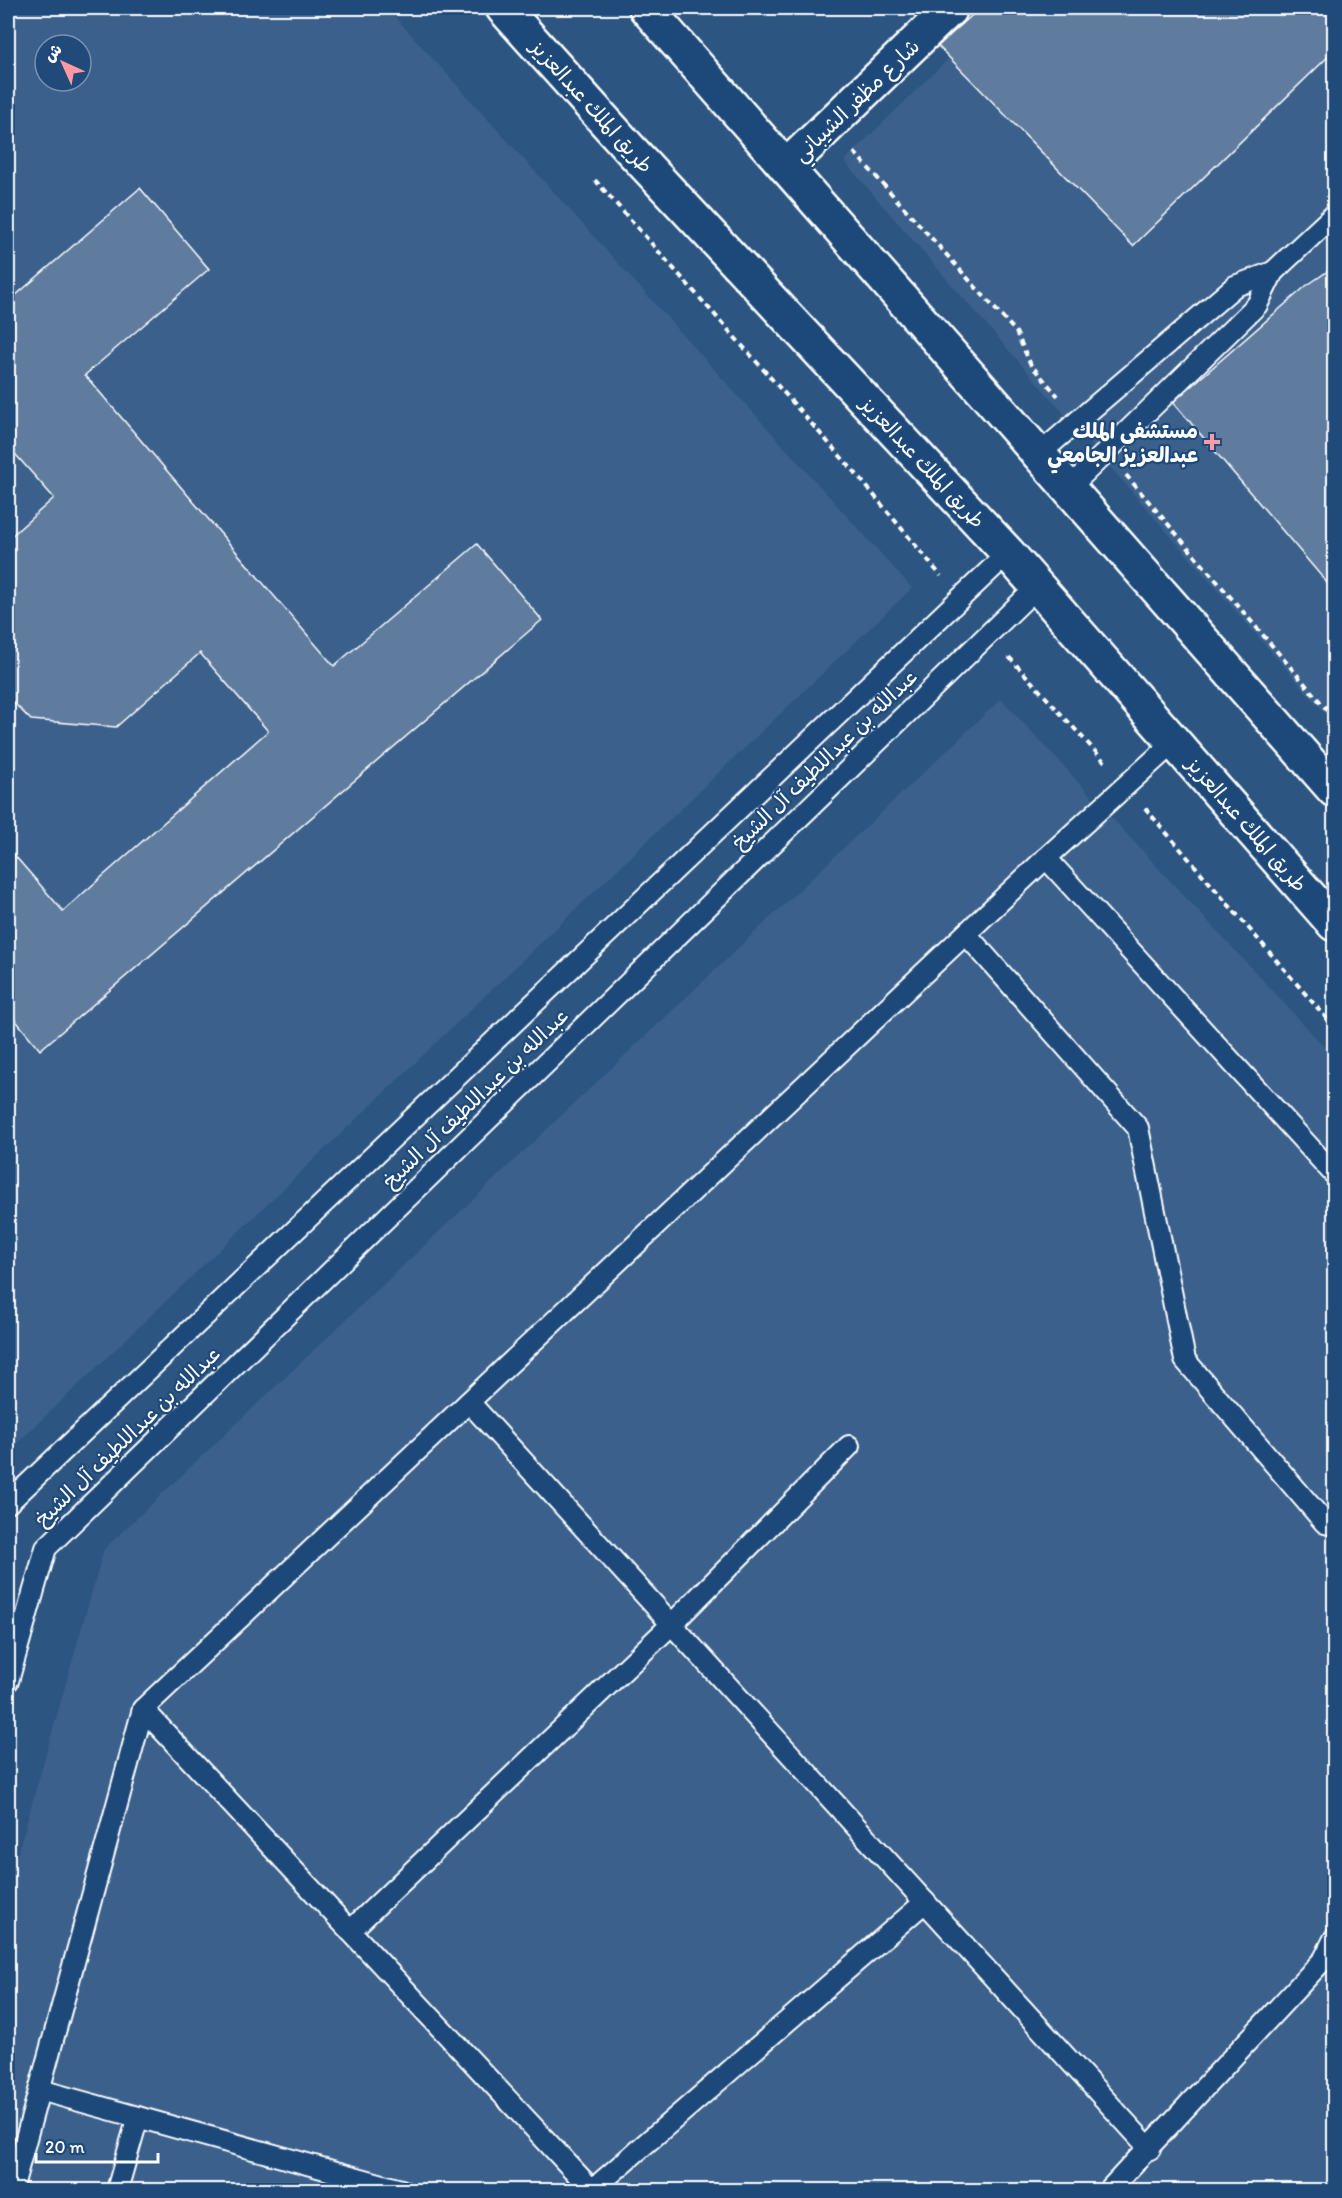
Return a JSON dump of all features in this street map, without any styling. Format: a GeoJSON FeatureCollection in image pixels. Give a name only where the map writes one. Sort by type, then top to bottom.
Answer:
{"type":"FeatureCollection","features":[{"type":"Feature","properties":{"kind":"main road","name":"طريق الملك عبدالعزيز"},"geometry":{"type":"LineString","coordinates":[[503,8],[630,149],[1038,586],[1335,924]]}},
{"type":"Feature","properties":{"kind":"main road"},"geometry":{"type":"LineString","coordinates":[[646,8],[1335,790]]}},
{"type":"Feature","properties":{"kind":"main road","name":"شارع مظفر الشيباني"},"geometry":{"type":"LineString","coordinates":[[786,167],[951,8]]}},
{"type":"Feature","properties":{"kind":"lane"},"geometry":{"type":"LineString","coordinates":[[1068,489],[1257,305],[1274,272],[1335,215]]}},
{"type":"Feature","properties":{"kind":"lane"},"geometry":{"type":"LineString","coordinates":[[1038,455],[1235,286],[1274,272]]}},
{"type":"Feature","properties":{"kind":"lane","name":"عبدالله بن عبداللطيف آل الشيخ"},"geometry":{"type":"LineString","coordinates":[[8,1503],[1008,553]]}},
{"type":"Feature","properties":{"kind":"lane","name":"عبدالله بن عبداللطيف آل الشيخ"},"geometry":{"type":"LineString","coordinates":[[8,1681],[46,1548],[1038,586]]}},
{"type":"Feature","properties":{"kind":"lane"},"geometry":{"type":"LineString","coordinates":[[12,2190],[143,1709],[1046,858],[1175,741]]}},
{"type":"Feature","properties":{"kind":"lane"},"geometry":{"type":"LineString","coordinates":[[1046,858],[1335,1174]]}},
{"type":"Feature","properties":{"kind":"lane"},"geometry":{"type":"LineString","coordinates":[[966,934],[1138,1128],[1185,1360],[1325,1523],[1335,1525]]}},
{"type":"Feature","properties":{"kind":"lane"},"geometry":{"type":"LineString","coordinates":[[470,1402],[1150,2149]]}},
{"type":"Feature","properties":{"kind":"lane"},"geometry":{"type":"LineString","coordinates":[[350,1931],[672,1624],[849,1446]]}},
{"type":"Feature","properties":{"kind":"lane"},"geometry":{"type":"LineString","coordinates":[[143,1709],[592,2190],[925,1902]]}},
{"type":"Feature","properties":{"kind":"lane"},"geometry":{"type":"LineString","coordinates":[[1109,2190],[1150,2149],[1324,1959],[1335,1939]]}},
{"type":"Feature","properties":{"kind":"lane"},"geometry":{"type":"LineString","coordinates":[[40,2090],[401,2190]]}},
{"type":"Feature","properties":{"kind":"lane"},"geometry":{"type":"LineString","coordinates":[[117,2190],[138,2117]]}},
{"type":"Feature","properties":{"kind":"path"},"geometry":{"type":"LineString","coordinates":[[830,125],[1016,332],[1031,364],[1079,420]]}},
{"type":"Feature","properties":{"kind":"path"},"geometry":{"type":"LineString","coordinates":[[595,180],[858,476],[949,586]]}},
{"type":"Feature","properties":{"kind":"path"},"geometry":{"type":"LineString","coordinates":[[1106,451],[1335,718]]}},
{"type":"Feature","properties":{"kind":"path"},"geometry":{"type":"LineString","coordinates":[[1006,654],[1125,786],[1335,1027]]}},
{"type":"Feature","properties":{"kind":"shaded area"},"geometry":{"type":"Polygon","coordinates":[[[8,8],[387,8],[912,588],[8,1452],[8,8]]]}},
{"type":"Feature","properties":{"kind":"shaded area","name":"مستشفى الملك عبدالعزيز الجامعي"},"geometry":{"type":"Polygon","coordinates":[[[1000,8],[1334,8],[1334,724],[844,161],[1000,8]]]}},
{"type":"Feature","properties":{"kind":"shaded area"},"geometry":{"type":"Polygon","coordinates":[[[1001,699],[1334,1057],[1334,2190],[8,2190],[8,1888],[104,1549],[1001,699]]]}},
{"type":"Feature","properties":{"kind":"building"},"geometry":{"type":"Polygon","coordinates":[[[980,8],[1334,8],[1334,51],[1133,246],[938,46],[980,8]]]}},
{"type":"Feature","properties":{"kind":"building"},"geometry":{"type":"Polygon","coordinates":[[[140,188],[209,269],[85,375],[334,666],[477,544],[542,620],[40,1050],[8,1011],[8,848],[63,911],[268,731],[200,653],[116,727],[31,720],[8,697],[8,539],[54,498],[8,446],[8,302],[140,188]]]}},
{"type":"Feature","properties":{"kind":"building"},"geometry":{"type":"Polygon","coordinates":[[[1334,267],[1334,591],[1173,402],[1306,286],[1334,267]]]}},
{"type":"Feature","properties":{"kind":"place","name":"مستشفى الملك عبدالعزيز الجامعي"},"geometry":{"type":"Point","coordinates":[1212,442]}}]}
